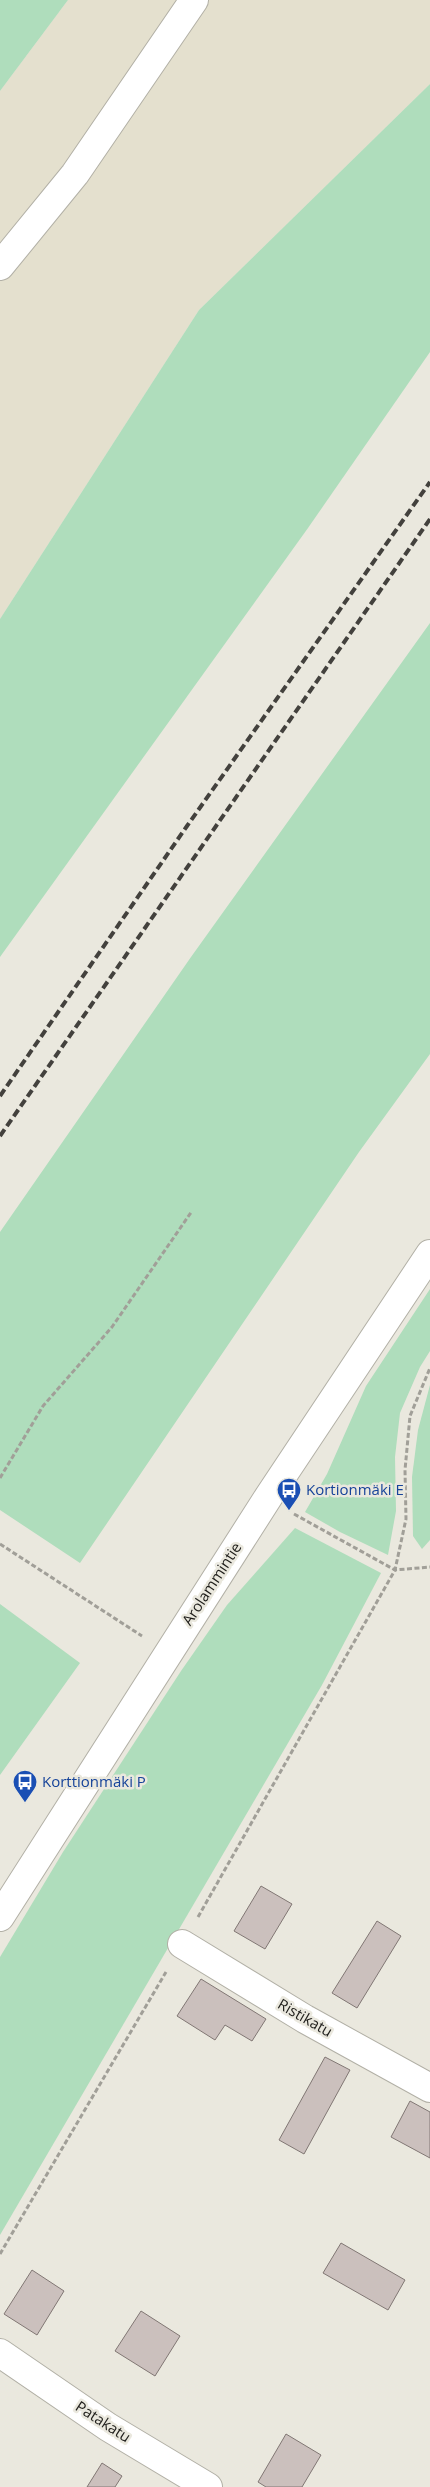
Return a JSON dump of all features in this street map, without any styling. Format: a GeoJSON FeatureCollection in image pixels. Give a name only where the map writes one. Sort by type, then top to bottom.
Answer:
{"type":"FeatureCollection","features":[{"type":"Feature","properties":{"kind":"street"},"geometry":{"type":"LineString","coordinates":[[0,266],[75,174],[194,0]]}},
{"type":"Feature","properties":{"kind":"street","name":"Arolammintie"},"geometry":{"type":"LineString","coordinates":[[0,1917],[269,1496],[430,1254]]}},
{"type":"Feature","properties":{"kind":"street","name":"Ristikatu"},"geometry":{"type":"LineString","coordinates":[[182,1944],[305,2019],[430,2088]]}},
{"type":"Feature","properties":{"kind":"street","name":"Patakatu"},"geometry":{"type":"LineString","coordinates":[[0,2354],[108,2427],[208,2487]]}},
{"type":"Feature","properties":{"kind":"path"},"geometry":{"type":"LineString","coordinates":[[0,1478],[43,1406],[112,1326],[192,1211]]}},
{"type":"Feature","properties":{"kind":"path"},"geometry":{"type":"LineString","coordinates":[[0,2254],[182,1944],[395,1570],[406,1518],[404,1470],[410,1416],[430,1368]]}},
{"type":"Feature","properties":{"kind":"path"},"geometry":{"type":"LineString","coordinates":[[269,1496],[297,1516],[395,1570],[430,1567]]}},
{"type":"Feature","properties":{"kind":"path"},"geometry":{"type":"LineString","coordinates":[[0,1544],[168,1653]]}},
{"type":"Feature","properties":{"kind":"shaded area"},"geometry":{"type":"Polygon","coordinates":[[[68,0],[430,0],[430,84],[199,310],[0,619],[0,91],[68,0]]]}},
{"type":"Feature","properties":{"kind":"green space"},"geometry":{"type":"Polygon","coordinates":[[[0,0],[68,0],[0,91],[0,0]]]}},
{"type":"Feature","properties":{"kind":"green space"},"geometry":{"type":"Polygon","coordinates":[[[430,84],[430,352],[308,528],[0,957],[0,619],[199,310],[430,84]]]}},
{"type":"Feature","properties":{"kind":"green space"},"geometry":{"type":"Polygon","coordinates":[[[430,623],[430,1054],[359,1152],[80,1563],[0,1510],[0,1232],[191,957],[430,623]]]}},
{"type":"Feature","properties":{"kind":"green space"},"geometry":{"type":"Polygon","coordinates":[[[430,1289],[430,1351],[420,1367],[400,1413],[395,1457],[396,1511],[388,1555],[340,1532],[305,1512],[327,1474],[366,1386],[430,1289]]]}},
{"type":"Feature","properties":{"kind":"green space"},"geometry":{"type":"Polygon","coordinates":[[[430,1385],[430,1540],[422,1549],[413,1536],[412,1477],[418,1430],[430,1385]]]}},
{"type":"Feature","properties":{"kind":"green space"},"geometry":{"type":"Polygon","coordinates":[[[295,1528],[381,1573],[322,1685],[0,2235],[0,1957],[63,1852],[181,1671],[227,1605],[295,1528]]]}},
{"type":"Feature","properties":{"kind":"green space"},"geometry":{"type":"Polygon","coordinates":[[[0,1604],[80,1663],[0,1775],[0,1604]]]}},
{"type":"Feature","properties":{"kind":"building"},"geometry":{"type":"Polygon","coordinates":[[[261,1886],[292,1904],[265,1949],[234,1931],[261,1886]]]}},
{"type":"Feature","properties":{"kind":"building"},"geometry":{"type":"Polygon","coordinates":[[[377,1921],[401,1936],[357,2008],[332,1993],[377,1921]]]}},
{"type":"Feature","properties":{"kind":"building"},"geometry":{"type":"Polygon","coordinates":[[[201,1979],[266,2019],[252,2041],[225,2025],[215,2040],[177,2016],[201,1979]]]}},
{"type":"Feature","properties":{"kind":"building"},"geometry":{"type":"Polygon","coordinates":[[[325,2057],[350,2070],[304,2154],[279,2140],[325,2057]]]}},
{"type":"Feature","properties":{"kind":"building"},"geometry":{"type":"Polygon","coordinates":[[[410,2101],[430,2112],[430,2158],[391,2137],[410,2101]]]}},
{"type":"Feature","properties":{"kind":"building"},"geometry":{"type":"Polygon","coordinates":[[[341,2243],[405,2280],[388,2310],[323,2273],[341,2243]]]}},
{"type":"Feature","properties":{"kind":"building"},"geometry":{"type":"Polygon","coordinates":[[[32,2270],[64,2291],[37,2335],[4,2314],[32,2270]]]}},
{"type":"Feature","properties":{"kind":"building"},"geometry":{"type":"Polygon","coordinates":[[[141,2311],[180,2336],[155,2376],[115,2351],[141,2311]]]}},
{"type":"Feature","properties":{"kind":"building"},"geometry":{"type":"Polygon","coordinates":[[[286,2434],[321,2455],[302,2487],[266,2487],[258,2482],[286,2434]]]}},
{"type":"Feature","properties":{"kind":"building"},"geometry":{"type":"Polygon","coordinates":[[[102,2463],[122,2476],[115,2487],[87,2487],[102,2463]]]}},
{"type":"Feature","properties":{"kind":"railway"},"geometry":{"type":"LineString","coordinates":[[0,1096],[187,826],[430,482]]}},
{"type":"Feature","properties":{"kind":"railway"},"geometry":{"type":"LineString","coordinates":[[0,1136],[430,519]]}},
{"type":"Feature","properties":{"kind":"place","name":"Kortionmäki E"},"geometry":{"type":"Point","coordinates":[289,1511]}},
{"type":"Feature","properties":{"kind":"place","name":"Korttionmäki P"},"geometry":{"type":"Point","coordinates":[25,1803]}}]}
